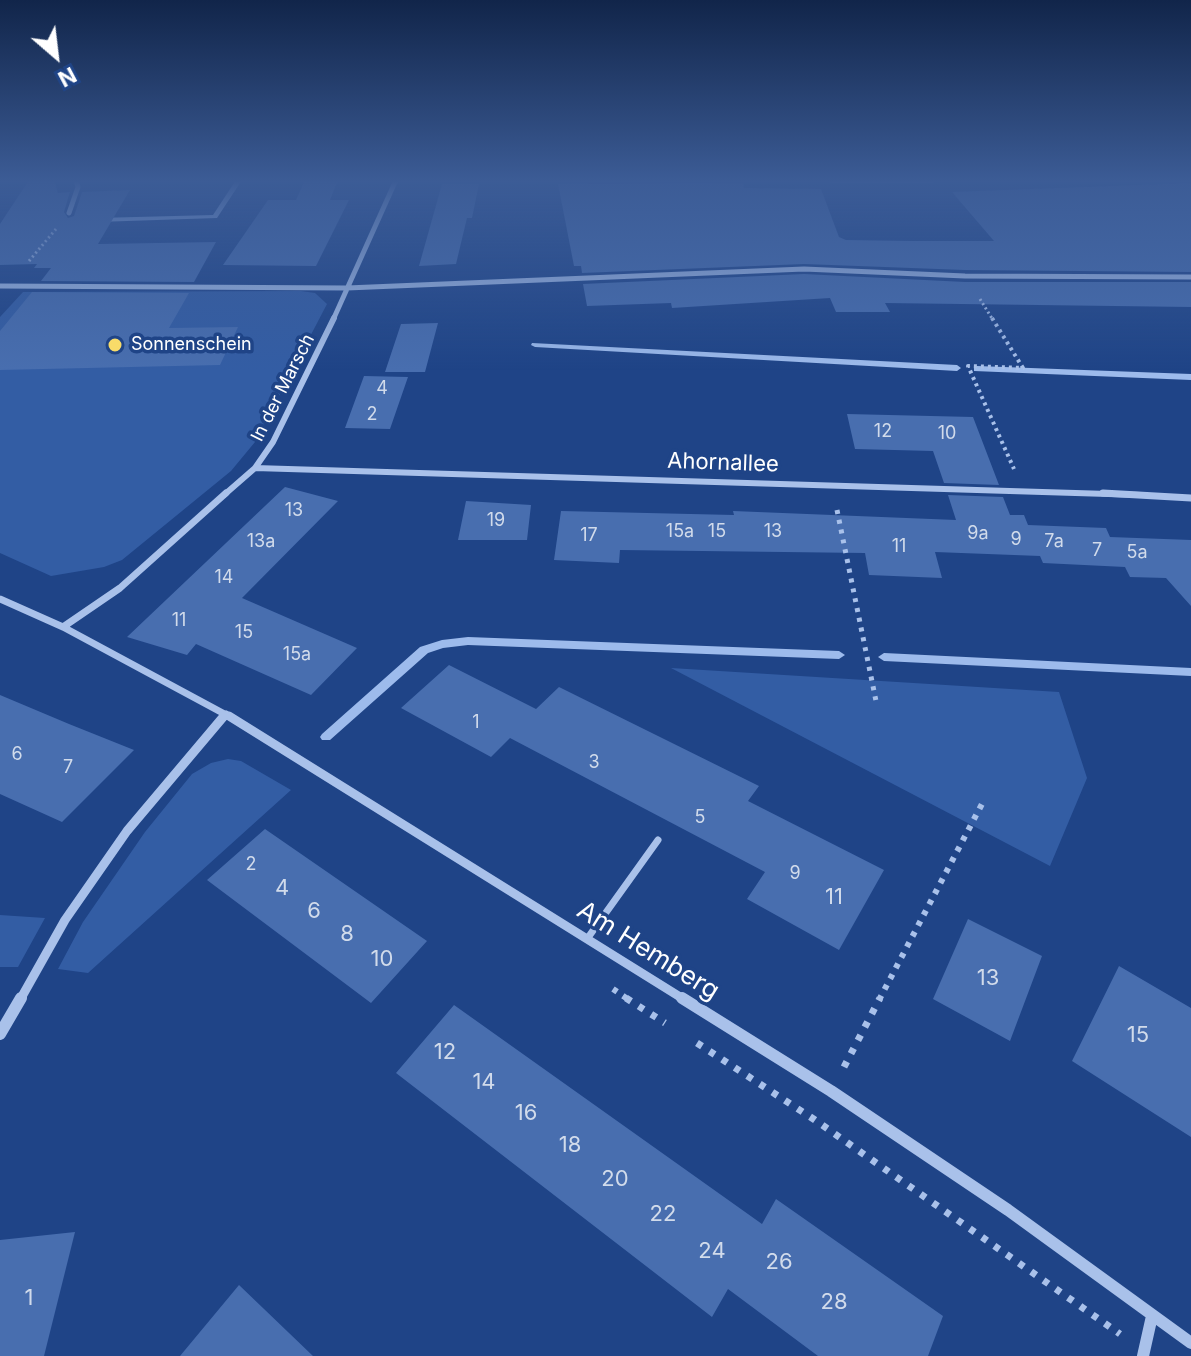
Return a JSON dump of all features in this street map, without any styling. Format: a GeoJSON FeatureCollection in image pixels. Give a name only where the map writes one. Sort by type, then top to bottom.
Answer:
{"type":"FeatureCollection","features":[{"type":"Feature","properties":{"kind":"street","name":"In der Marsch"},"geometry":{"type":"LineString","coordinates":[[63,627],[120,588],[255,468],[273,442],[367,243]]}},
{"type":"Feature","properties":{"kind":"street"},"geometry":{"type":"LineString","coordinates":[[0,286],[347,288],[804,269],[965,276],[1191,277]]}},
{"type":"Feature","properties":{"kind":"street","name":"Ahornallee"},"geometry":{"type":"LineString","coordinates":[[255,468],[1021,489],[1191,498]]}},
{"type":"Feature","properties":{"kind":"street","name":"Am Hemberg"},"geometry":{"type":"LineString","coordinates":[[0,599],[63,627],[226,714],[831,1091],[1008,1210],[1191,1343]]}},
{"type":"Feature","properties":{"kind":"street"},"geometry":{"type":"LineString","coordinates":[[0,1034],[65,920],[127,831],[226,714]]}},
{"type":"Feature","properties":{"kind":"street"},"geometry":{"type":"LineString","coordinates":[[1143,1354],[1152,1316]]}},
{"type":"Feature","properties":{"kind":"lane"},"geometry":{"type":"LineString","coordinates":[[587,939],[658,840]]}},
{"type":"Feature","properties":{"kind":"path"},"geometry":{"type":"LineString","coordinates":[[8,286],[44,243]]}},
{"type":"Feature","properties":{"kind":"path"},"geometry":{"type":"LineString","coordinates":[[965,276],[1023,368],[968,366],[1021,489]]}},
{"type":"Feature","properties":{"kind":"path"},"geometry":{"type":"LineString","coordinates":[[832,483],[876,701]]}},
{"type":"Feature","properties":{"kind":"path"},"geometry":{"type":"LineString","coordinates":[[831,1091],[983,802]]}},
{"type":"Feature","properties":{"kind":"path"},"geometry":{"type":"LineString","coordinates":[[602,983],[669,1026]]}},
{"type":"Feature","properties":{"kind":"path"},"geometry":{"type":"LineString","coordinates":[[682,1034],[815,1120],[1143,1354]]}},
{"type":"Feature","properties":{"kind":"shaded area"},"geometry":{"type":"Polygon","coordinates":[[[23,292],[315,293],[327,304],[255,442],[231,471],[122,560],[104,567],[51,576],[0,553],[0,317],[23,292]]]}},
{"type":"Feature","properties":{"kind":"shaded area"},"geometry":{"type":"Polygon","coordinates":[[[671,668],[1059,692],[1087,778],[1050,866],[671,668]]]}},
{"type":"Feature","properties":{"kind":"shaded area"},"geometry":{"type":"Polygon","coordinates":[[[228,759],[241,761],[291,790],[88,973],[58,969],[83,922],[145,832],[192,774],[211,763],[228,759]]]}},
{"type":"Feature","properties":{"kind":"shaded area"},"geometry":{"type":"Polygon","coordinates":[[[0,915],[45,918],[18,967],[0,967],[0,915]]]}},
{"type":"Feature","properties":{"kind":"building"},"geometry":{"type":"Polygon","coordinates":[[[0,243],[215,243],[194,282],[41,281],[51,268],[34,268],[37,264],[0,265],[0,243]]]}},
{"type":"Feature","properties":{"kind":"building"},"geometry":{"type":"Polygon","coordinates":[[[238,243],[327,243],[316,266],[223,265],[238,243]]]}},
{"type":"Feature","properties":{"kind":"building"},"geometry":{"type":"Polygon","coordinates":[[[425,243],[461,243],[456,264],[419,266],[425,243]]]}},
{"type":"Feature","properties":{"kind":"building"},"geometry":{"type":"Polygon","coordinates":[[[570,243],[1191,243],[1191,272],[965,270],[804,264],[582,273],[581,266],[574,266],[570,243]]]}},
{"type":"Feature","properties":{"kind":"building"},"geometry":{"type":"Polygon","coordinates":[[[804,274],[965,282],[1191,282],[1191,307],[885,303],[890,312],[836,312],[830,298],[672,308],[671,303],[587,306],[583,284],[804,274]]]}},
{"type":"Feature","properties":{"kind":"building","name":"Sonnenschein"},"geometry":{"type":"Polygon","coordinates":[[[32,292],[189,293],[169,328],[238,327],[220,365],[0,370],[0,331],[32,292]]]}},
{"type":"Feature","properties":{"kind":"building"},"geometry":{"type":"Polygon","coordinates":[[[438,323],[425,372],[385,372],[401,324],[438,323]]]}},
{"type":"Feature","properties":{"kind":"building"},"geometry":{"type":"Polygon","coordinates":[[[364,376],[408,377],[390,429],[345,428],[364,376]]]}},
{"type":"Feature","properties":{"kind":"building"},"geometry":{"type":"Polygon","coordinates":[[[847,414],[973,417],[999,485],[944,483],[933,451],[855,449],[847,414]]]}},
{"type":"Feature","properties":{"kind":"building"},"geometry":{"type":"Polygon","coordinates":[[[285,487],[338,501],[242,598],[357,648],[311,695],[196,644],[187,655],[127,637],[285,487]]]}},
{"type":"Feature","properties":{"kind":"building"},"geometry":{"type":"Polygon","coordinates":[[[948,495],[1003,497],[1010,515],[1024,515],[1028,525],[1106,528],[1110,537],[1191,540],[1191,606],[1166,578],[1130,577],[1125,567],[1043,563],[1040,556],[935,552],[942,578],[869,575],[865,553],[620,550],[619,563],[554,560],[561,511],[734,515],[733,511],[956,520],[948,495]]]}},
{"type":"Feature","properties":{"kind":"building"},"geometry":{"type":"Polygon","coordinates":[[[466,501],[531,505],[527,540],[458,540],[466,501]]]}},
{"type":"Feature","properties":{"kind":"building"},"geometry":{"type":"Polygon","coordinates":[[[449,665],[536,709],[559,687],[759,786],[748,801],[884,870],[839,950],[747,899],[765,872],[510,738],[491,757],[401,708],[449,665]]]}},
{"type":"Feature","properties":{"kind":"building"},"geometry":{"type":"Polygon","coordinates":[[[0,695],[134,750],[62,822],[0,794],[0,695]]]}},
{"type":"Feature","properties":{"kind":"building"},"geometry":{"type":"Polygon","coordinates":[[[265,829],[427,941],[371,1003],[207,880],[265,829]]]}},
{"type":"Feature","properties":{"kind":"building"},"geometry":{"type":"Polygon","coordinates":[[[968,919],[1042,956],[1010,1041],[933,999],[968,919]]]}},
{"type":"Feature","properties":{"kind":"building"},"geometry":{"type":"Polygon","coordinates":[[[1119,966],[1191,1008],[1191,1137],[1072,1061],[1119,966]]]}},
{"type":"Feature","properties":{"kind":"building"},"geometry":{"type":"Polygon","coordinates":[[[454,1005],[762,1224],[776,1199],[943,1316],[928,1356],[818,1356],[728,1289],[712,1317],[396,1073],[454,1005]]]}},
{"type":"Feature","properties":{"kind":"building"},"geometry":{"type":"Polygon","coordinates":[[[75,1232],[44,1356],[0,1356],[0,1240],[75,1232]]]}},
{"type":"Feature","properties":{"kind":"building"},"geometry":{"type":"Polygon","coordinates":[[[239,1285],[313,1356],[180,1356],[239,1285]]]}},
{"type":"Feature","properties":{"kind":"waterway"},"geometry":{"type":"LineString","coordinates":[[535,345],[957,368]]}},
{"type":"Feature","properties":{"kind":"waterway"},"geometry":{"type":"LineString","coordinates":[[977,369],[1191,377]]}},
{"type":"Feature","properties":{"kind":"waterway"},"geometry":{"type":"LineString","coordinates":[[326,737],[424,650],[442,644],[468,641],[839,655]]}},
{"type":"Feature","properties":{"kind":"waterway"},"geometry":{"type":"LineString","coordinates":[[884,657],[1191,672]]}},
{"type":"Feature","properties":{"kind":"place","name":"Sonnenschein"},"geometry":{"type":"Point","coordinates":[115,345]}}]}
